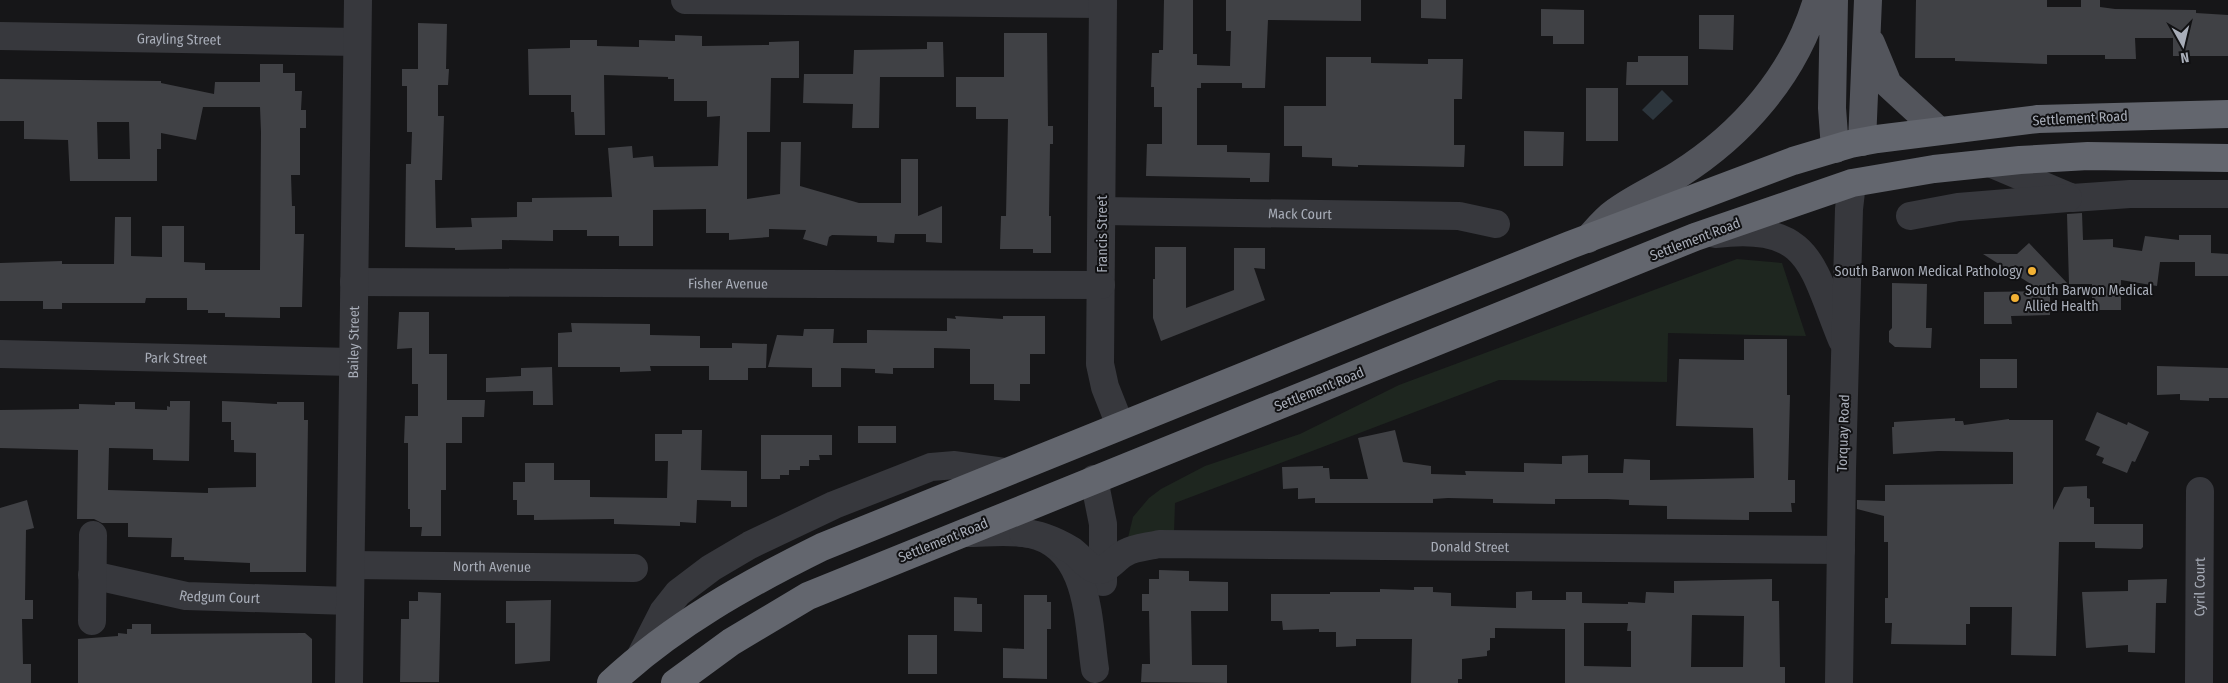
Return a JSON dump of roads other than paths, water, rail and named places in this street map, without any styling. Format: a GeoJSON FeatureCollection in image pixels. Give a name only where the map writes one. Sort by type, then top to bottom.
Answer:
{"type":"FeatureCollection","features":[{"type":"Feature","properties":{"kind":"highway","name":"Settlement Road"},"geometry":{"type":"LineString","coordinates":[[611,683],[640,656],[691,620],[772,572],[822,547],[1120,425],[1588,239],[1787,164],[1862,142],[1938,130],[2038,119],[2228,114]]}},
{"type":"Feature","properties":{"kind":"highway","name":"Torquay Road"},"geometry":{"type":"LineString","coordinates":[[1852,184],[1862,142]]}},
{"type":"Feature","properties":{"kind":"highway"},"geometry":{"type":"LineString","coordinates":[[1835,149],[1852,184]]}},
{"type":"Feature","properties":{"kind":"highway","name":"Settlement Road"},"geometry":{"type":"LineString","coordinates":[[675,683],[732,642],[808,596],[1695,237],[1852,184],[1934,170],[1990,163],[2088,156],[2228,158]]}},
{"type":"Feature","properties":{"kind":"highway","name":"Francis Street"},"geometry":{"type":"LineString","coordinates":[[1120,425],[1136,462]]}},
{"type":"Feature","properties":{"kind":"highway"},"geometry":{"type":"LineString","coordinates":[[1006,472],[1094,479]]}},
{"type":"Feature","properties":{"kind":"main road"},"geometry":{"type":"LineString","coordinates":[[1588,239],[1614,213],[1690,167],[1716,148],[1744,122],[1766,99],[1780,80],[1810,24],[1817,0]]}},
{"type":"Feature","properties":{"kind":"main road"},"geometry":{"type":"LineString","coordinates":[[1834,0],[1832,108],[1835,149]]}},
{"type":"Feature","properties":{"kind":"main road","name":"Torquay Road"},"geometry":{"type":"LineString","coordinates":[[1862,142],[1868,0]]}},
{"type":"Feature","properties":{"kind":"main road"},"geometry":{"type":"LineString","coordinates":[[1868,32],[1888,84],[1938,130]]}},
{"type":"Feature","properties":{"kind":"street","name":"Bailey Street"},"geometry":{"type":"LineString","coordinates":[[349,683],[358,0]]}},
{"type":"Feature","properties":{"kind":"street"},"geometry":{"type":"LineString","coordinates":[[686,0],[1103,2]]}},
{"type":"Feature","properties":{"kind":"street","name":"Francis Street"},"geometry":{"type":"LineString","coordinates":[[1103,2],[1100,364],[1105,387],[1120,425]]}},
{"type":"Feature","properties":{"kind":"street","name":"Grayling Street"},"geometry":{"type":"LineString","coordinates":[[0,36],[357,42]]}},
{"type":"Feature","properties":{"kind":"street"},"geometry":{"type":"LineString","coordinates":[[1990,163],[2072,198]]}},
{"type":"Feature","properties":{"kind":"street","name":"Torquay Road"},"geometry":{"type":"LineString","coordinates":[[1839,683],[1845,348],[1849,209],[1852,184]]}},
{"type":"Feature","properties":{"kind":"street"},"geometry":{"type":"LineString","coordinates":[[1910,216],[1958,207],[2072,198],[2130,194],[2228,194]]}},
{"type":"Feature","properties":{"kind":"street","name":"Mack Court"},"geometry":{"type":"LineString","coordinates":[[1102,211],[1459,216],[1496,224]]}},
{"type":"Feature","properties":{"kind":"street"},"geometry":{"type":"LineString","coordinates":[[1695,237],[1750,232],[1774,235],[1793,243],[1805,256],[1816,276],[1845,348]]}},
{"type":"Feature","properties":{"kind":"street","name":"Fisher Avenue"},"geometry":{"type":"LineString","coordinates":[[354,282],[1101,285]]}},
{"type":"Feature","properties":{"kind":"street","name":"Park Street"},"geometry":{"type":"LineString","coordinates":[[0,354],[352,362]]}},
{"type":"Feature","properties":{"kind":"street"},"geometry":{"type":"LineString","coordinates":[[1094,479],[1102,513],[1104,568],[1095,676]]}},
{"type":"Feature","properties":{"kind":"street","name":"Cyril Court"},"geometry":{"type":"LineString","coordinates":[[2199,683],[2200,491]]}},
{"type":"Feature","properties":{"kind":"street"},"geometry":{"type":"LineString","coordinates":[[960,533],[1024,533],[1053,540],[1081,557],[1092,568],[1098,570],[1104,568]]}},
{"type":"Feature","properties":{"kind":"street"},"geometry":{"type":"LineString","coordinates":[[1024,533],[1043,538],[1055,545],[1077,571],[1082,587],[1095,676]]}},
{"type":"Feature","properties":{"kind":"street"},"geometry":{"type":"LineString","coordinates":[[92,621],[93,535]]}},
{"type":"Feature","properties":{"kind":"street","name":"Donald Street"},"geometry":{"type":"LineString","coordinates":[[1104,568],[1126,552],[1159,544],[1841,550]]}},
{"type":"Feature","properties":{"kind":"street","name":"North Avenue"},"geometry":{"type":"LineString","coordinates":[[350,565],[634,568]]}},
{"type":"Feature","properties":{"kind":"street","name":"Redgum Court"},"geometry":{"type":"LineString","coordinates":[[92,575],[186,596],[350,600]]}},
{"type":"Feature","properties":{"kind":"place","name":"South Barwon Medical Pathology"},"geometry":{"type":"Point","coordinates":[2032,271]}},
{"type":"Feature","properties":{"kind":"place","name":"South Barwon Medical Allied Health"},"geometry":{"type":"Point","coordinates":[2015,298]}}]}
